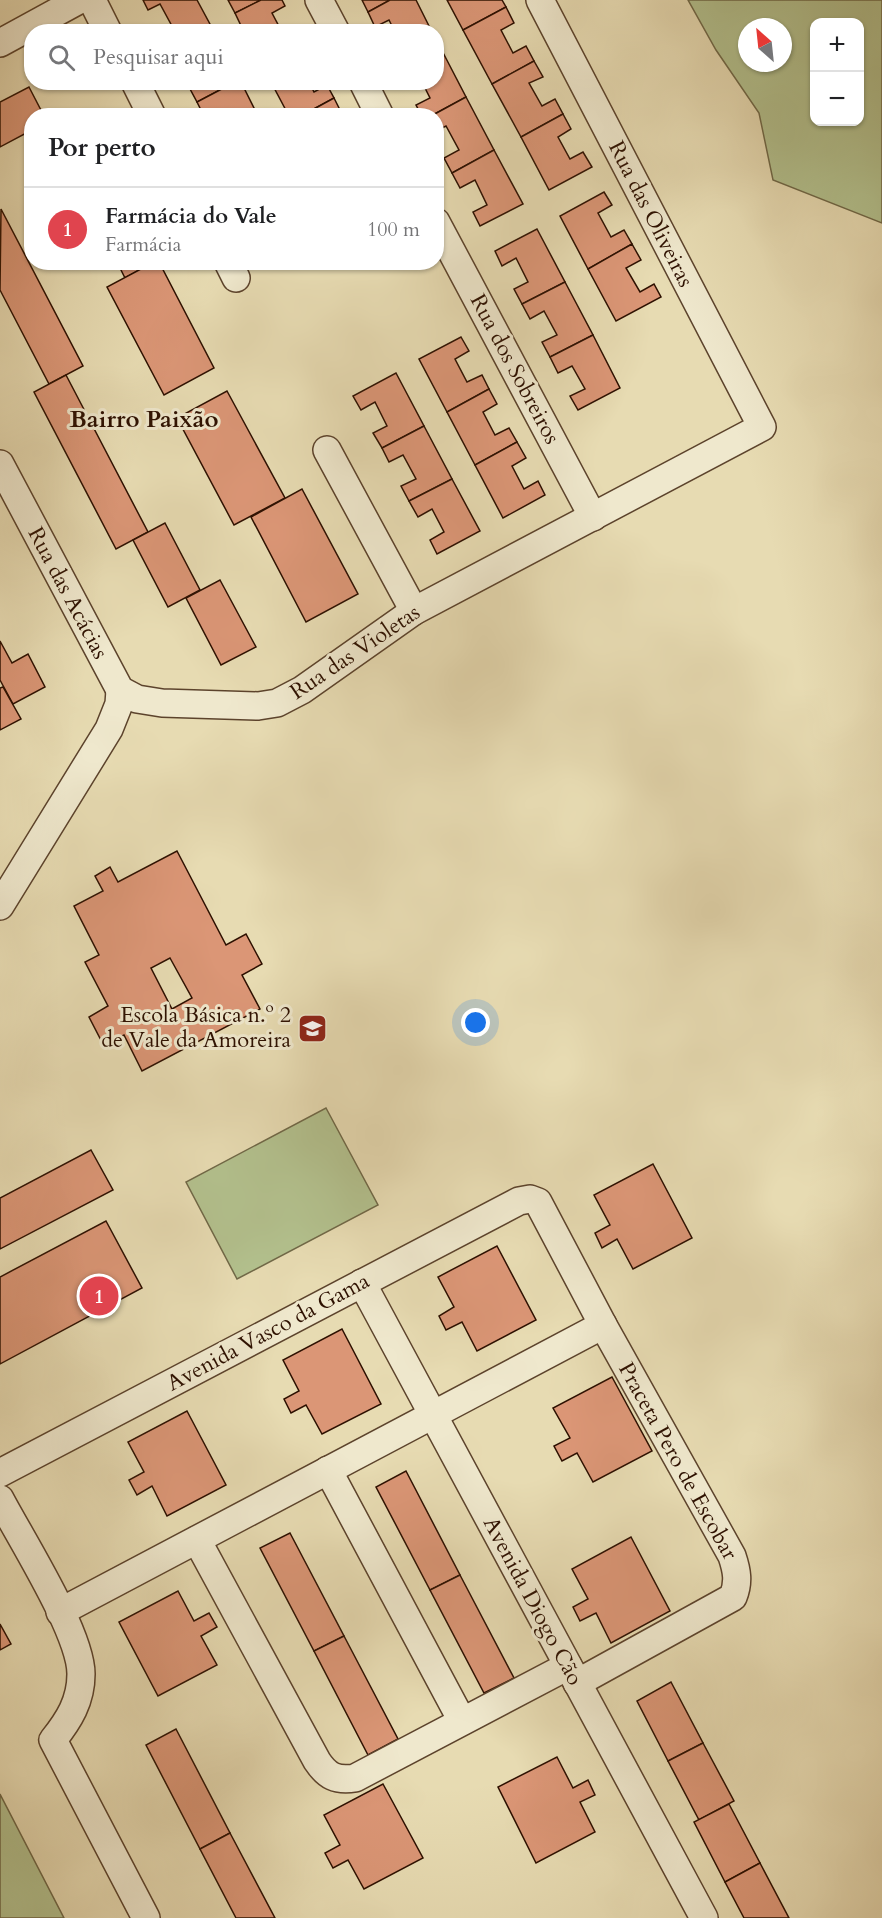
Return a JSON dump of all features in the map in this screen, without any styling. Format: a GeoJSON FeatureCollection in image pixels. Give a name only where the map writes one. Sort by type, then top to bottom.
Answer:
{"type":"FeatureCollection","features":[{"type":"Feature","properties":{"kind":"street"},"geometry":{"type":"LineString","coordinates":[[35,24],[79,0]]}},
{"type":"Feature","properties":{"kind":"street"},"geometry":{"type":"LineString","coordinates":[[92,0],[104,24]]}},
{"type":"Feature","properties":{"kind":"street"},"geometry":{"type":"LineString","coordinates":[[319,0],[332,24]]}},
{"type":"Feature","properties":{"kind":"street","name":"Rua das Oliveiras"},"geometry":{"type":"LineString","coordinates":[[540,0],[762,427]]}},
{"type":"Feature","properties":{"kind":"street"},"geometry":{"type":"LineString","coordinates":[[0,43],[24,30]]}},
{"type":"Feature","properties":{"kind":"street"},"geometry":{"type":"LineString","coordinates":[[139,90],[148,108]]}},
{"type":"Feature","properties":{"kind":"street"},"geometry":{"type":"LineString","coordinates":[[367,90],[376,108]]}},
{"type":"Feature","properties":{"kind":"street","name":"Rua dos Sobreiros"},"geometry":{"type":"LineString","coordinates":[[444,237],[593,517]]}},
{"type":"Feature","properties":{"kind":"street","name":"Rua das Violetas"},"geometry":{"type":"LineString","coordinates":[[120,690],[137,699],[162,703],[258,706],[277,703],[302,690],[414,611],[762,427]]}},
{"type":"Feature","properties":{"kind":"street"},"geometry":{"type":"LineString","coordinates":[[327,450],[414,611]]}},
{"type":"Feature","properties":{"kind":"street","name":"Rua das Acácias"},"geometry":{"type":"LineString","coordinates":[[0,464],[120,690]]}},
{"type":"Feature","properties":{"kind":"street"},"geometry":{"type":"LineString","coordinates":[[0,906],[109,729],[119,704],[120,690]]}},
{"type":"Feature","properties":{"kind":"street","name":"Avenida Vasco da Gama"},"geometry":{"type":"LineString","coordinates":[[0,1473],[519,1201],[530,1199],[538,1202]]}},
{"type":"Feature","properties":{"kind":"street","name":"Praceta Pero de Escobar"},"geometry":{"type":"LineString","coordinates":[[197,1540],[313,1754],[330,1776],[355,1778],[462,1721],[573,1675],[732,1597],[737,1584],[732,1556],[603,1325],[538,1202]]}},
{"type":"Feature","properties":{"kind":"street","name":"Avenida Diogo Cão"},"geometry":{"type":"LineString","coordinates":[[362,1283],[704,1918]]}},
{"type":"Feature","properties":{"kind":"street"},"geometry":{"type":"LineString","coordinates":[[60,1612],[603,1325]]}},
{"type":"Feature","properties":{"kind":"street"},"geometry":{"type":"LineString","coordinates":[[328,1470],[462,1721]]}},
{"type":"Feature","properties":{"kind":"street"},"geometry":{"type":"LineString","coordinates":[[0,1499],[60,1612],[76,1650],[81,1673],[71,1717],[53,1740],[146,1918]]}},
{"type":"Feature","properties":{"kind":"green space"},"geometry":{"type":"Polygon","coordinates":[[[688,0],[882,0],[882,223],[773,180],[759,113],[716,50],[688,0]]]}},
{"type":"Feature","properties":{"kind":"green space"},"geometry":{"type":"Polygon","coordinates":[[[326,1108],[378,1205],[237,1279],[186,1182],[326,1108]]]}},
{"type":"Feature","properties":{"kind":"green space"},"geometry":{"type":"Polygon","coordinates":[[[0,1794],[64,1918],[0,1918],[0,1794]]]}},
{"type":"Feature","properties":{"kind":"building"},"geometry":{"type":"Polygon","coordinates":[[[143,0],[197,0],[210,24],[171,24],[160,4],[148,10],[143,0]]]}},
{"type":"Feature","properties":{"kind":"building"},"geometry":{"type":"Polygon","coordinates":[[[228,0],[261,0],[235,13],[228,0]]]}},
{"type":"Feature","properties":{"kind":"building"},"geometry":{"type":"Polygon","coordinates":[[[261,0],[282,0],[285,6],[272,13],[278,24],[240,24],[235,13],[261,0]]]}},
{"type":"Feature","properties":{"kind":"building"},"geometry":{"type":"Polygon","coordinates":[[[362,0],[390,0],[368,12],[362,0]]]}},
{"type":"Feature","properties":{"kind":"building"},"geometry":{"type":"Polygon","coordinates":[[[390,0],[416,0],[428,24],[391,24],[389,20],[381,24],[374,24],[368,12],[390,0]]]}},
{"type":"Feature","properties":{"kind":"building"},"geometry":{"type":"Polygon","coordinates":[[[447,0],[502,0],[506,7],[463,30],[447,0]]]}},
{"type":"Feature","properties":{"kind":"building"},"geometry":{"type":"Polygon","coordinates":[[[506,7],[514,23],[501,30],[513,53],[526,46],[534,61],[492,84],[463,30],[506,7]]]}},
{"type":"Feature","properties":{"kind":"building"},"geometry":{"type":"Polygon","coordinates":[[[444,55],[466,97],[444,109],[418,108],[416,105],[430,98],[426,90],[444,90],[444,55]]]}},
{"type":"Feature","properties":{"kind":"building"},"geometry":{"type":"Polygon","coordinates":[[[534,61],[543,77],[529,83],[542,106],[555,99],[563,114],[521,137],[492,84],[534,61]]]}},
{"type":"Feature","properties":{"kind":"building"},"geometry":{"type":"Polygon","coordinates":[[[24,90],[31,90],[40,108],[24,108],[24,134],[0,147],[0,102],[24,90]]]}},
{"type":"Feature","properties":{"kind":"building"},"geometry":{"type":"Polygon","coordinates":[[[191,90],[220,90],[197,102],[191,90]]]}},
{"type":"Feature","properties":{"kind":"building"},"geometry":{"type":"Polygon","coordinates":[[[220,90],[245,90],[254,108],[200,108],[197,102],[220,90]]]}},
{"type":"Feature","properties":{"kind":"building"},"geometry":{"type":"Polygon","coordinates":[[[275,90],[313,90],[314,92],[330,90],[334,98],[316,108],[285,108],[275,90]]]}},
{"type":"Feature","properties":{"kind":"building"},"geometry":{"type":"Polygon","coordinates":[[[466,97],[494,150],[452,173],[444,158],[459,150],[446,126],[444,127],[444,109],[466,97]]]}},
{"type":"Feature","properties":{"kind":"building"},"geometry":{"type":"Polygon","coordinates":[[[334,98],[339,108],[316,108],[334,98]]]}},
{"type":"Feature","properties":{"kind":"building"},"geometry":{"type":"Polygon","coordinates":[[[563,114],[571,129],[558,137],[570,159],[583,152],[592,167],[549,190],[521,137],[563,114]]]}},
{"type":"Feature","properties":{"kind":"building"},"geometry":{"type":"Polygon","coordinates":[[[494,150],[523,204],[480,226],[473,212],[487,205],[475,180],[460,188],[452,173],[494,150]]]}},
{"type":"Feature","properties":{"kind":"building"},"geometry":{"type":"Polygon","coordinates":[[[604,192],[612,205],[598,213],[611,237],[624,230],[632,244],[588,269],[560,216],[604,192]]]}},
{"type":"Feature","properties":{"kind":"building"},"geometry":{"type":"Polygon","coordinates":[[[1,209],[24,253],[24,270],[33,270],[83,366],[49,384],[0,290],[1,209]]]}},
{"type":"Feature","properties":{"kind":"building"},"geometry":{"type":"Polygon","coordinates":[[[537,229],[565,282],[522,304],[514,289],[528,282],[516,258],[502,266],[495,251],[537,229]]]}},
{"type":"Feature","properties":{"kind":"building"},"geometry":{"type":"Polygon","coordinates":[[[632,244],[641,260],[626,268],[640,292],[654,284],[661,297],[616,321],[588,269],[632,244]]]}},
{"type":"Feature","properties":{"kind":"building"},"geometry":{"type":"Polygon","coordinates":[[[121,270],[140,270],[125,278],[121,270]]]}},
{"type":"Feature","properties":{"kind":"building"},"geometry":{"type":"Polygon","coordinates":[[[139,270],[163,270],[214,368],[164,395],[107,287],[139,270]]]}},
{"type":"Feature","properties":{"kind":"building"},"geometry":{"type":"Polygon","coordinates":[[[565,282],[593,335],[550,357],[542,342],[557,335],[544,311],[530,319],[522,304],[565,282]]]}},
{"type":"Feature","properties":{"kind":"building"},"geometry":{"type":"Polygon","coordinates":[[[593,335],[620,388],[578,410],[570,396],[585,389],[572,366],[558,373],[550,357],[593,335]]]}},
{"type":"Feature","properties":{"kind":"building"},"geometry":{"type":"Polygon","coordinates":[[[461,337],[469,351],[455,359],[467,382],[482,375],[489,389],[447,412],[419,359],[461,337]]]}},
{"type":"Feature","properties":{"kind":"building"},"geometry":{"type":"Polygon","coordinates":[[[396,373],[424,426],[382,448],[373,433],[387,426],[375,402],[361,410],[353,396],[396,373]]]}},
{"type":"Feature","properties":{"kind":"building"},"geometry":{"type":"Polygon","coordinates":[[[66,375],[148,532],[116,549],[34,392],[66,375]]]}},
{"type":"Feature","properties":{"kind":"building"},"geometry":{"type":"Polygon","coordinates":[[[489,389],[497,404],[483,412],[495,435],[509,428],[517,442],[475,465],[447,412],[489,389]]]}},
{"type":"Feature","properties":{"kind":"building"},"geometry":{"type":"Polygon","coordinates":[[[227,391],[285,498],[234,525],[177,418],[227,391]]]}},
{"type":"Feature","properties":{"kind":"building"},"geometry":{"type":"Polygon","coordinates":[[[424,426],[452,479],[409,501],[401,486],[416,479],[403,455],[389,462],[382,448],[424,426]]]}},
{"type":"Feature","properties":{"kind":"building"},"geometry":{"type":"Polygon","coordinates":[[[517,442],[526,458],[512,466],[524,489],[538,481],[545,495],[503,518],[475,465],[517,442]]]}},
{"type":"Feature","properties":{"kind":"building"},"geometry":{"type":"Polygon","coordinates":[[[452,479],[480,531],[437,554],[430,540],[444,532],[432,509],[418,517],[409,501],[452,479]]]}},
{"type":"Feature","properties":{"kind":"building"},"geometry":{"type":"Polygon","coordinates":[[[302,489],[358,594],[306,622],[251,517],[302,489]]]}},
{"type":"Feature","properties":{"kind":"building"},"geometry":{"type":"Polygon","coordinates":[[[165,523],[200,590],[168,607],[133,540],[165,523]]]}},
{"type":"Feature","properties":{"kind":"building"},"geometry":{"type":"Polygon","coordinates":[[[220,580],[256,647],[221,665],[186,598],[220,580]]]}},
{"type":"Feature","properties":{"kind":"building"},"geometry":{"type":"Polygon","coordinates":[[[0,641],[12,663],[28,654],[45,687],[13,704],[0,680],[0,641]]]}},
{"type":"Feature","properties":{"kind":"building"},"geometry":{"type":"Polygon","coordinates":[[[3,687],[21,719],[0,730],[0,688],[3,687]]]}},
{"type":"Feature","properties":{"kind":"building"},"geometry":{"type":"Polygon","coordinates":[[[177,851],[226,945],[246,934],[262,964],[242,975],[260,1009],[142,1071],[124,1035],[104,1046],[89,1017],[108,1006],[85,962],[99,955],[74,906],[103,891],[95,876],[110,867],[118,882],[177,851]],[[170,958],[151,968],[172,1009],[192,998],[170,958]]]}},
{"type":"Feature","properties":{"kind":"building"},"geometry":{"type":"Polygon","coordinates":[[[91,1150],[113,1190],[0,1249],[0,1198],[91,1150]]]}},
{"type":"Feature","properties":{"kind":"building"},"geometry":{"type":"Polygon","coordinates":[[[653,1164],[692,1238],[633,1269],[617,1239],[602,1248],[595,1233],[610,1225],[594,1195],[653,1164]]]}},
{"type":"Feature","properties":{"kind":"building"},"geometry":{"type":"Polygon","coordinates":[[[106,1221],[142,1288],[0,1364],[0,1277],[106,1221]]]}},
{"type":"Feature","properties":{"kind":"building"},"geometry":{"type":"Polygon","coordinates":[[[497,1246],[536,1320],[477,1351],[462,1322],[446,1330],[439,1316],[454,1307],[438,1277],[497,1246]]]}},
{"type":"Feature","properties":{"kind":"building"},"geometry":{"type":"Polygon","coordinates":[[[342,1329],[381,1404],[322,1434],[306,1405],[291,1413],[284,1399],[299,1391],[283,1360],[342,1329]]]}},
{"type":"Feature","properties":{"kind":"building"},"geometry":{"type":"Polygon","coordinates":[[[612,1377],[652,1451],[593,1482],[577,1453],[562,1461],[554,1446],[570,1438],[553,1408],[612,1377]]]}},
{"type":"Feature","properties":{"kind":"building"},"geometry":{"type":"Polygon","coordinates":[[[187,1411],[226,1485],[167,1516],[152,1486],[137,1495],[129,1480],[144,1472],[128,1442],[187,1411]]]}},
{"type":"Feature","properties":{"kind":"building"},"geometry":{"type":"Polygon","coordinates":[[[406,1471],[460,1575],[430,1590],[376,1487],[406,1471]]]}},
{"type":"Feature","properties":{"kind":"building"},"geometry":{"type":"Polygon","coordinates":[[[290,1533],[344,1636],[314,1651],[260,1548],[290,1533]]]}},
{"type":"Feature","properties":{"kind":"building"},"geometry":{"type":"Polygon","coordinates":[[[631,1537],[670,1611],[611,1643],[596,1613],[580,1621],[573,1607],[588,1599],[572,1569],[631,1537]]]}},
{"type":"Feature","properties":{"kind":"building"},"geometry":{"type":"Polygon","coordinates":[[[460,1575],[514,1678],[484,1693],[430,1590],[460,1575]]]}},
{"type":"Feature","properties":{"kind":"building"},"geometry":{"type":"Polygon","coordinates":[[[178,1591],[194,1621],[209,1613],[217,1627],[201,1636],[217,1665],[158,1696],[119,1622],[178,1591]]]}},
{"type":"Feature","properties":{"kind":"building"},"geometry":{"type":"Polygon","coordinates":[[[0,1624],[11,1644],[0,1650],[0,1624]]]}},
{"type":"Feature","properties":{"kind":"building"},"geometry":{"type":"Polygon","coordinates":[[[344,1636],[398,1739],[368,1755],[314,1651],[344,1636]]]}},
{"type":"Feature","properties":{"kind":"building"},"geometry":{"type":"Polygon","coordinates":[[[671,1682],[703,1743],[668,1761],[637,1701],[671,1682]]]}},
{"type":"Feature","properties":{"kind":"building"},"geometry":{"type":"Polygon","coordinates":[[[176,1729],[230,1833],[200,1849],[146,1745],[176,1729]]]}},
{"type":"Feature","properties":{"kind":"building"},"geometry":{"type":"Polygon","coordinates":[[[703,1743],[734,1801],[699,1820],[668,1761],[703,1743]]]}},
{"type":"Feature","properties":{"kind":"building"},"geometry":{"type":"Polygon","coordinates":[[[557,1757],[573,1788],[588,1780],[595,1795],[580,1802],[595,1832],[536,1863],[498,1787],[557,1757]]]}},
{"type":"Feature","properties":{"kind":"building"},"geometry":{"type":"Polygon","coordinates":[[[383,1784],[423,1858],[364,1889],[348,1860],[333,1868],[325,1853],[340,1845],[324,1815],[383,1784]]]}},
{"type":"Feature","properties":{"kind":"building"},"geometry":{"type":"Polygon","coordinates":[[[729,1804],[760,1863],[725,1882],[694,1822],[729,1804]]]}},
{"type":"Feature","properties":{"kind":"building"},"geometry":{"type":"Polygon","coordinates":[[[230,1833],[275,1918],[236,1918],[200,1849],[230,1833]]]}},
{"type":"Feature","properties":{"kind":"building"},"geometry":{"type":"Polygon","coordinates":[[[760,1863],[789,1918],[744,1918],[725,1882],[760,1863]]]}},
{"type":"Feature","properties":{"kind":"place","name":"Escola Básica n.º 2 de Vale da Amoreira"},"geometry":{"type":"Point","coordinates":[312,1028]}},
{"type":"Feature","properties":{"kind":"place","name":"Farmácia do Vale"},"geometry":{"type":"Point","coordinates":[99,1296]}},
{"type":"Feature","properties":{"kind":"district","name":"Bairro Paixão"},"geometry":{"type":"Point","coordinates":[144,419]}}]}
